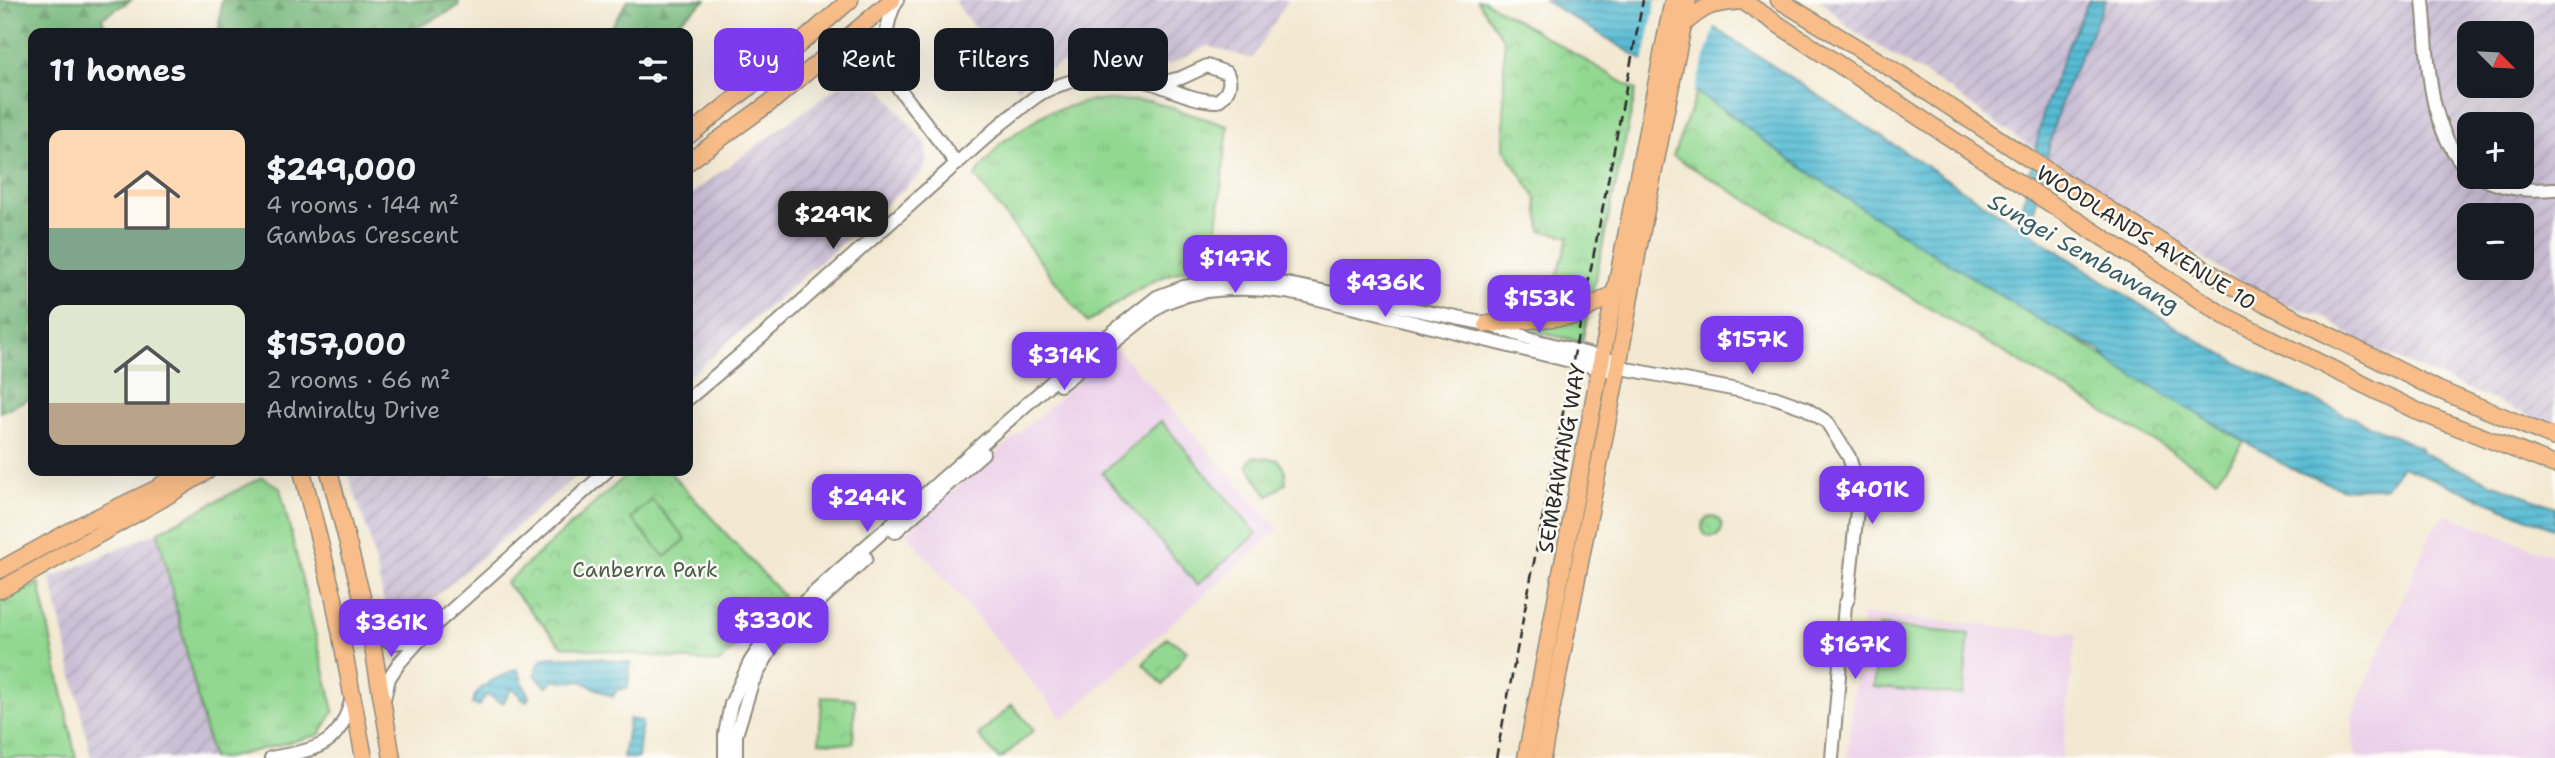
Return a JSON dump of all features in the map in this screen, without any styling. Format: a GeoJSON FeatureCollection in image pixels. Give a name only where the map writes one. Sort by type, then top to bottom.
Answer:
{"type":"FeatureCollection","features":[{"type":"Feature","properties":{"kind":"main road"},"geometry":{"type":"LineString","coordinates":[[693,132],[850,0]]}},
{"type":"Feature","properties":{"kind":"main road"},"geometry":{"type":"LineString","coordinates":[[693,158],[746,120],[895,0]]}},
{"type":"Feature","properties":{"kind":"main road","name":"WOODLANDS AVENUE 10"},"geometry":{"type":"LineString","coordinates":[[1779,0],[2235,288],[2434,388],[2555,438]]}},
{"type":"Feature","properties":{"kind":"main road","name":"SEMBAWANG WAY"},"geometry":{"type":"LineString","coordinates":[[1542,758],[1621,368],[1661,102],[1684,24],[1683,1]]}},
{"type":"Feature","properties":{"kind":"main road","name":"SEMBAWANG WAY"},"geometry":{"type":"LineString","coordinates":[[1526,758],[1615,293],[1683,1]]}},
{"type":"Feature","properties":{"kind":"main road"},"geometry":{"type":"LineString","coordinates":[[1684,24],[1700,10],[1713,4],[1742,1]]}},
{"type":"Feature","properties":{"kind":"main road","name":"WOODLANDS AVENUE 10"},"geometry":{"type":"LineString","coordinates":[[1742,1],[2223,315],[2421,413],[2555,465]]}},
{"type":"Feature","properties":{"kind":"main road"},"geometry":{"type":"LineString","coordinates":[[734,100],[729,117],[732,121],[746,120]]}},
{"type":"Feature","properties":{"kind":"main road"},"geometry":{"type":"LineString","coordinates":[[1488,324],[1574,316],[1615,293]]}},
{"type":"Feature","properties":{"kind":"main road"},"geometry":{"type":"LineString","coordinates":[[0,570],[81,524],[156,489],[174,476]]}},
{"type":"Feature","properties":{"kind":"main road"},"geometry":{"type":"LineString","coordinates":[[0,590],[199,476]]}},
{"type":"Feature","properties":{"kind":"main road"},"geometry":{"type":"LineString","coordinates":[[300,476],[334,599],[364,758]]}},
{"type":"Feature","properties":{"kind":"main road"},"geometry":{"type":"LineString","coordinates":[[330,476],[369,624],[392,758]]}},
{"type":"Feature","properties":{"kind":"street"},"geometry":{"type":"LineString","coordinates":[[887,28],[895,0]]}},
{"type":"Feature","properties":{"kind":"street"},"geometry":{"type":"LineString","coordinates":[[2423,0],[2433,101],[2439,126],[2457,158]]}},
{"type":"Feature","properties":{"kind":"street"},"geometry":{"type":"LineString","coordinates":[[1207,66],[1227,73],[1230,81],[1227,93],[1217,101],[1170,91],[1156,84],[1181,78],[1207,66]]}},
{"type":"Feature","properties":{"kind":"street"},"geometry":{"type":"LineString","coordinates":[[693,395],[1022,107],[1053,88],[1068,83]]}},
{"type":"Feature","properties":{"kind":"street"},"geometry":{"type":"LineString","coordinates":[[901,91],[957,164]]}},
{"type":"Feature","properties":{"kind":"street"},"geometry":{"type":"LineString","coordinates":[[2511,189],[2555,189]]}},
{"type":"Feature","properties":{"kind":"street"},"geometry":{"type":"LineString","coordinates":[[724,758],[731,704],[750,662],[768,635],[1036,395],[1157,297],[1184,287],[1235,278],[1257,278],[1488,324],[1601,363]]}},
{"type":"Feature","properties":{"kind":"street"},"geometry":{"type":"LineString","coordinates":[[736,758],[736,735],[752,683],[775,642],[785,631],[1066,380],[1162,304],[1194,294],[1229,288],[1279,290],[1621,368],[1774,397],[1805,408],[1826,422],[1849,457],[1858,489],[1832,758]]}},
{"type":"Feature","properties":{"kind":"street"},"geometry":{"type":"LineString","coordinates":[[384,703],[389,678],[426,632],[601,476]]}},
{"type":"Feature","properties":{"kind":"street"},"geometry":{"type":"LineString","coordinates":[[1839,758],[1852,606],[1848,599]]}},
{"type":"Feature","properties":{"kind":"street"},"geometry":{"type":"LineString","coordinates":[[369,624],[383,639],[394,643],[426,632]]}},
{"type":"Feature","properties":{"kind":"street"},"geometry":{"type":"LineString","coordinates":[[271,758],[315,749],[329,740],[346,721],[353,696]]}},
{"type":"Feature","properties":{"kind":"shaded area"},"geometry":{"type":"Polygon","coordinates":[[[954,0],[1288,0],[1252,59],[1208,46],[1168,65],[1168,28],[1068,28],[1068,62],[1054,67],[1054,28],[974,28],[954,0]]]}},
{"type":"Feature","properties":{"kind":"shaded area"},"geometry":{"type":"Polygon","coordinates":[[[1818,0],[2555,0],[2555,427],[2363,344],[2323,316],[2275,301],[2229,275],[2010,133],[1949,89],[1849,28],[1825,3],[1818,0]]]}},
{"type":"Feature","properties":{"kind":"shaded area"},"geometry":{"type":"Polygon","coordinates":[[[831,91],[884,91],[926,145],[927,158],[923,172],[693,373],[693,192],[831,91]]]}},
{"type":"Feature","properties":{"kind":"shaded area"},"geometry":{"type":"Polygon","coordinates":[[[1116,348],[1279,529],[1063,719],[906,533],[1116,348]]]}},
{"type":"Feature","properties":{"kind":"shaded area"},"geometry":{"type":"Polygon","coordinates":[[[349,476],[575,476],[405,623],[387,616],[370,539],[349,476]]]}},
{"type":"Feature","properties":{"kind":"shaded area"},"geometry":{"type":"Polygon","coordinates":[[[2448,515],[2555,557],[2555,758],[2355,758],[2352,717],[2433,528],[2448,515]]]}},
{"type":"Feature","properties":{"kind":"shaded area"},"geometry":{"type":"Polygon","coordinates":[[[158,532],[212,758],[91,758],[51,578],[158,532]]]}},
{"type":"Feature","properties":{"kind":"shaded area"},"geometry":{"type":"Polygon","coordinates":[[[1862,614],[2076,634],[2062,758],[1847,758],[1862,614]]]}},
{"type":"Feature","properties":{"kind":"green space"},"geometry":{"type":"Polygon","coordinates":[[[0,0],[131,0],[102,18],[106,28],[28,28],[28,399],[0,412],[0,0]]]}},
{"type":"Feature","properties":{"kind":"green space"},"geometry":{"type":"Polygon","coordinates":[[[222,0],[459,0],[458,7],[417,28],[219,28],[222,0]]]}},
{"type":"Feature","properties":{"kind":"green space"},"geometry":{"type":"Polygon","coordinates":[[[628,0],[706,0],[672,28],[610,28],[628,0]]]}},
{"type":"Feature","properties":{"kind":"green space"},"geometry":{"type":"Polygon","coordinates":[[[1477,0],[1483,0],[1636,90],[1582,342],[1513,327],[1546,314],[1569,236],[1541,231],[1536,198],[1504,148],[1504,40],[1477,0]]]}},
{"type":"Feature","properties":{"kind":"green space"},"geometry":{"type":"Polygon","coordinates":[[[1697,92],[1892,228],[2244,442],[2217,479],[1673,156],[1697,92]]]}},
{"type":"Feature","properties":{"kind":"green space"},"geometry":{"type":"Polygon","coordinates":[[[1093,100],[1150,101],[1228,126],[1213,264],[1176,272],[1146,285],[1087,323],[975,176],[1001,143],[1048,112],[1093,100]]]}},
{"type":"Feature","properties":{"kind":"green space"},"geometry":{"type":"Polygon","coordinates":[[[1161,421],[1257,534],[1197,585],[1102,473],[1161,421]]]}},
{"type":"Feature","properties":{"kind":"green space"},"geometry":{"type":"Polygon","coordinates":[[[1252,457],[1278,460],[1285,470],[1286,483],[1268,496],[1247,465],[1252,457]]]}},
{"type":"Feature","properties":{"kind":"green space","name":"Canberra Park"},"geometry":{"type":"Polygon","coordinates":[[[625,476],[674,476],[783,596],[719,663],[562,646],[506,583],[625,476]]]}},
{"type":"Feature","properties":{"kind":"green space"},"geometry":{"type":"Polygon","coordinates":[[[262,477],[280,488],[334,711],[319,735],[226,758],[212,758],[158,532],[262,477]]]}},
{"type":"Feature","properties":{"kind":"green space"},"geometry":{"type":"Polygon","coordinates":[[[652,500],[686,539],[665,557],[631,518],[652,500]]]}},
{"type":"Feature","properties":{"kind":"green space"},"geometry":{"type":"Polygon","coordinates":[[[1712,517],[1719,520],[1722,527],[1719,534],[1712,537],[1705,534],[1702,527],[1705,520],[1712,517]]]}},
{"type":"Feature","properties":{"kind":"green space"},"geometry":{"type":"Polygon","coordinates":[[[39,583],[76,758],[0,758],[0,601],[39,583]]]}},
{"type":"Feature","properties":{"kind":"green space"},"geometry":{"type":"Polygon","coordinates":[[[1879,626],[1969,634],[1963,695],[1874,687],[1879,626]]]}},
{"type":"Feature","properties":{"kind":"green space"},"geometry":{"type":"Polygon","coordinates":[[[1167,637],[1187,651],[1163,685],[1143,664],[1167,637]]]}},
{"type":"Feature","properties":{"kind":"green space"},"geometry":{"type":"Polygon","coordinates":[[[822,697],[855,699],[853,744],[819,742],[822,697]]]}},
{"type":"Feature","properties":{"kind":"green space"},"geometry":{"type":"Polygon","coordinates":[[[1012,705],[1034,730],[1002,758],[998,758],[978,735],[1012,705]]]}},
{"type":"Feature","properties":{"kind":"water"},"geometry":{"type":"Polygon","coordinates":[[[1544,0],[1672,0],[2017,225],[2044,109],[2070,41],[2089,0],[2106,0],[2068,84],[2056,118],[2029,232],[2223,355],[2307,397],[2421,448],[2422,453],[2555,507],[2555,529],[2402,466],[2385,488],[2343,489],[2292,469],[2114,365],[2099,350],[2048,325],[1864,210],[1773,148],[1728,112],[1544,0]]]}},
{"type":"Feature","properties":{"kind":"water"},"geometry":{"type":"Polygon","coordinates":[[[592,657],[630,663],[628,688],[617,690],[613,697],[581,681],[554,680],[547,687],[536,676],[536,669],[542,659],[592,657]]]}},
{"type":"Feature","properties":{"kind":"water"},"geometry":{"type":"Polygon","coordinates":[[[517,669],[529,697],[527,701],[511,689],[504,702],[501,703],[488,695],[479,706],[472,704],[474,697],[484,686],[517,669]]]}},
{"type":"Feature","properties":{"kind":"water"},"geometry":{"type":"Polygon","coordinates":[[[629,719],[642,721],[638,758],[623,758],[629,719]]]}},
{"type":"Feature","properties":{"kind":"pier"},"geometry":{"type":"Polygon","coordinates":[[[1656,0],[1678,0],[1716,24],[1693,94],[1643,63],[1656,0]]]}},
{"type":"Feature","properties":{"kind":"railway"},"geometry":{"type":"LineString","coordinates":[[1496,758],[1643,0]]}},
{"type":"Feature","properties":{"kind":"water label","name":"Sungei Sembawang"},"geometry":{"type":"Point","coordinates":[2084,253]}}]}
